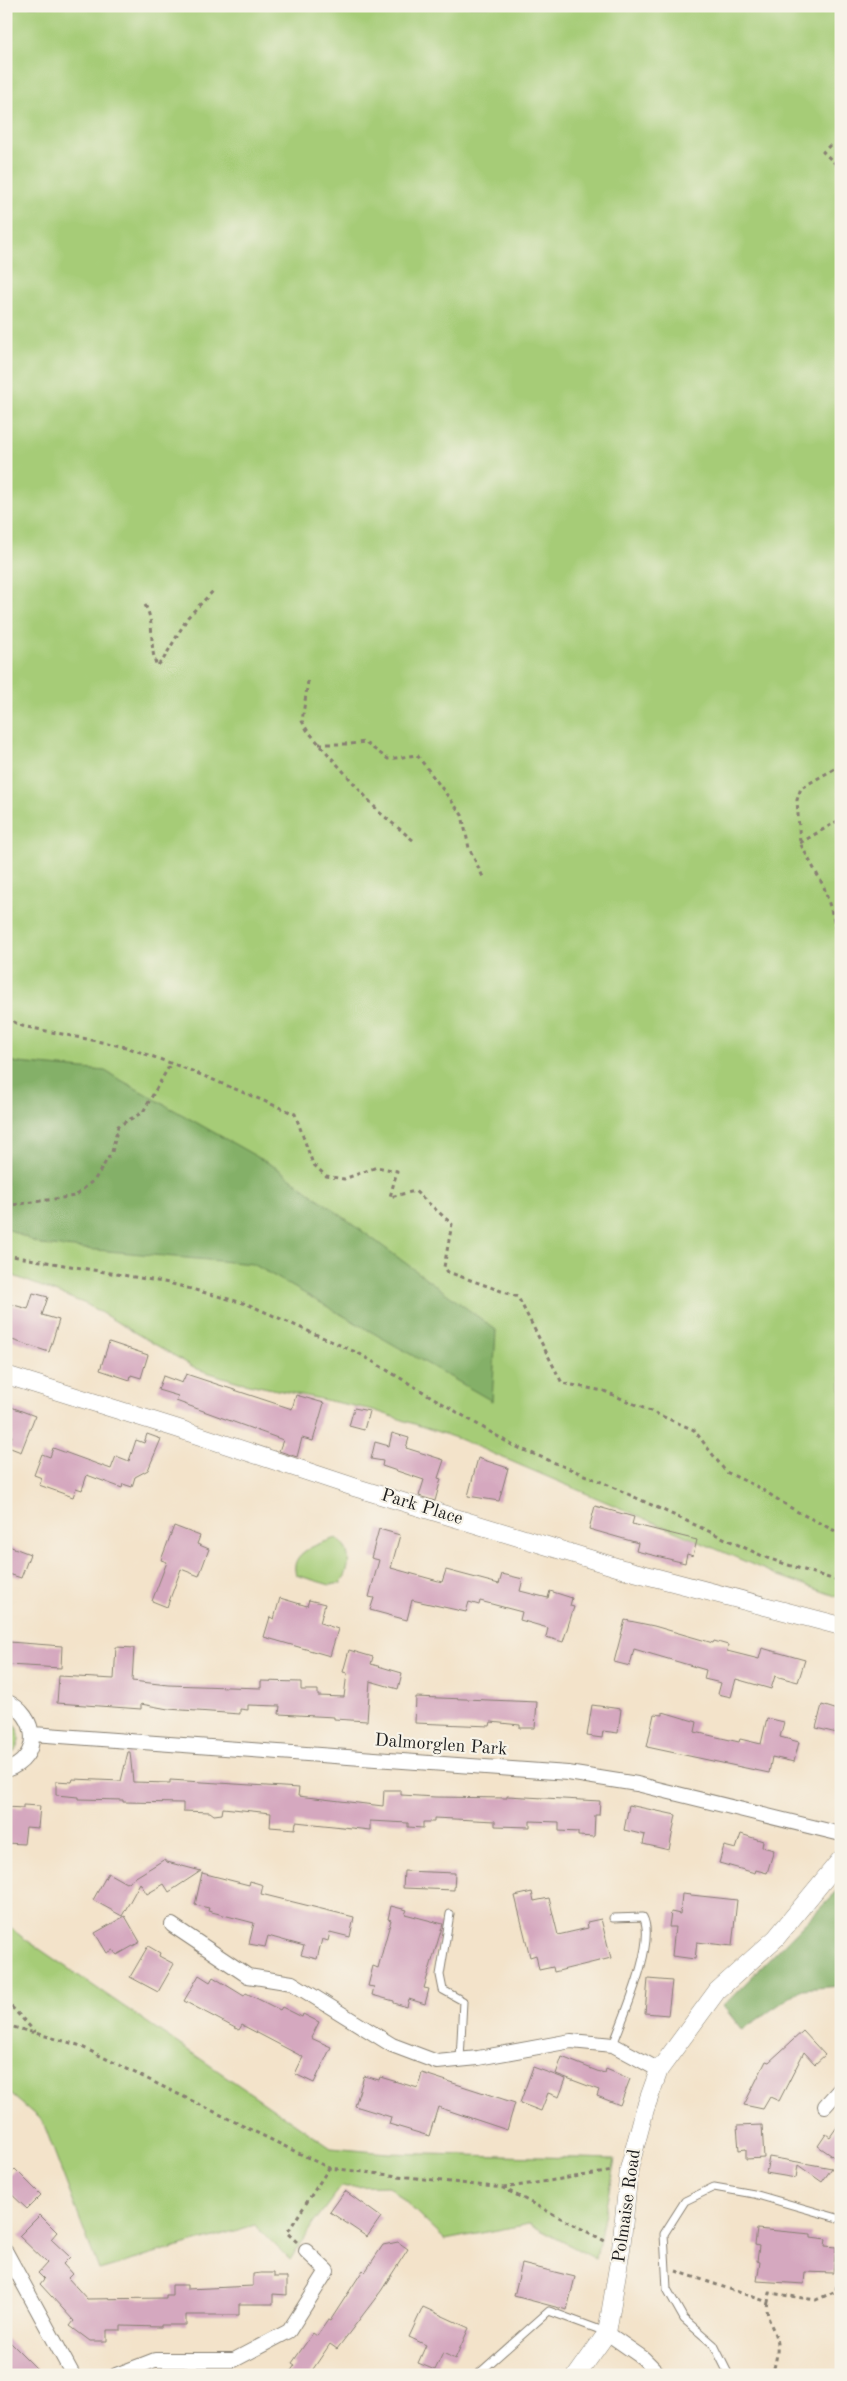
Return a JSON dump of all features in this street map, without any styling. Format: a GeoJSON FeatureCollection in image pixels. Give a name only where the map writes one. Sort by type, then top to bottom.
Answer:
{"type":"FeatureCollection","features":[{"type":"Feature","properties":{"kind":"street","name":"Park Place"},"geometry":{"type":"LineString","coordinates":[[6,1375],[367,1490],[623,1568],[841,1626]]}},
{"type":"Feature","properties":{"kind":"street"},"geometry":{"type":"LineString","coordinates":[[6,1701],[16,1705],[28,1718],[33,1734],[28,1752],[21,1762],[6,1770]]}},
{"type":"Feature","properties":{"kind":"street","name":"Dalmorglen Park"},"geometry":{"type":"LineString","coordinates":[[33,1734],[568,1773],[637,1784],[841,1834]]}},
{"type":"Feature","properties":{"kind":"street","name":"Polmaise Road"},"geometry":{"type":"LineString","coordinates":[[577,2375],[607,2332],[621,2249],[628,2169],[658,2070],[717,1991],[776,1938],[841,1859]]}},
{"type":"Feature","properties":{"kind":"street"},"geometry":{"type":"LineString","coordinates":[[172,1924],[248,1976],[292,1983],[392,2045],[437,2062],[460,2060],[571,2041],[612,2045],[658,2070]]}},
{"type":"Feature","properties":{"kind":"street"},"geometry":{"type":"LineString","coordinates":[[825,2106],[841,2088]]}},
{"type":"Feature","properties":{"kind":"street"},"geometry":{"type":"LineString","coordinates":[[116,2375],[155,2360],[234,2360],[289,2331],[327,2271],[306,2251]]}},
{"type":"Feature","properties":{"kind":"street"},"geometry":{"type":"LineString","coordinates":[[6,2252],[73,2375]]}},
{"type":"Feature","properties":{"kind":"street"},"geometry":{"type":"LineString","coordinates":[[607,2332],[644,2358],[660,2375]]}},
{"type":"Feature","properties":{"kind":"lane"},"geometry":{"type":"LineString","coordinates":[[450,1914],[440,1975],[443,1990],[463,2001],[460,2060]]}},
{"type":"Feature","properties":{"kind":"lane"},"geometry":{"type":"LineString","coordinates":[[612,2045],[642,1965],[647,1924],[643,1917],[613,1918]]}},
{"type":"Feature","properties":{"kind":"lane"},"geometry":{"type":"LineString","coordinates":[[724,2375],[727,2371],[714,2345],[684,2319],[667,2289],[664,2234],[685,2201],[714,2187],[754,2194],[841,2219]]}},
{"type":"Feature","properties":{"kind":"lane"},"geometry":{"type":"LineString","coordinates":[[477,2375],[549,2311],[607,2332]]}},
{"type":"Feature","properties":{"kind":"path"},"geometry":{"type":"LineString","coordinates":[[830,145],[823,152],[841,169]]}},
{"type":"Feature","properties":{"kind":"path"},"geometry":{"type":"LineString","coordinates":[[838,206],[841,201]]}},
{"type":"Feature","properties":{"kind":"path"},"geometry":{"type":"LineString","coordinates":[[145,605],[149,612],[152,629],[152,648],[157,666],[164,660],[188,617],[215,588]]}},
{"type":"Feature","properties":{"kind":"path"},"geometry":{"type":"LineString","coordinates":[[308,681],[302,722],[379,812],[414,841]]}},
{"type":"Feature","properties":{"kind":"path"},"geometry":{"type":"LineString","coordinates":[[319,744],[364,742],[388,758],[412,754],[417,755],[462,815],[469,848],[484,879]]}},
{"type":"Feature","properties":{"kind":"path"},"geometry":{"type":"LineString","coordinates":[[841,765],[801,788],[797,800],[800,843],[824,887],[834,920],[841,970]]}},
{"type":"Feature","properties":{"kind":"path"},"geometry":{"type":"LineString","coordinates":[[800,843],[841,819]]}},
{"type":"Feature","properties":{"kind":"path"},"geometry":{"type":"LineString","coordinates":[[6,1018],[22,1026],[126,1046],[295,1114],[314,1164],[326,1176],[344,1179],[377,1166],[397,1171],[390,1197],[415,1191],[452,1224],[444,1267],[448,1272],[518,1298],[562,1383],[604,1391],[694,1430],[726,1472],[758,1487],[841,1534]]}},
{"type":"Feature","properties":{"kind":"path"},"geometry":{"type":"LineString","coordinates":[[6,1206],[75,1196],[95,1180],[112,1152],[118,1126],[143,1112],[171,1063]]}},
{"type":"Feature","properties":{"kind":"path"},"geometry":{"type":"LineString","coordinates":[[6,1255],[169,1283],[247,1304],[360,1354],[512,1445],[606,1484],[766,1558],[841,1582]]}},
{"type":"Feature","properties":{"kind":"path"},"geometry":{"type":"LineString","coordinates":[[6,2001],[35,2032]]}},
{"type":"Feature","properties":{"kind":"path"},"geometry":{"type":"LineString","coordinates":[[6,2024],[78,2045],[329,2168],[503,2188],[628,2169]]}},
{"type":"Feature","properties":{"kind":"path"},"geometry":{"type":"LineString","coordinates":[[306,2251],[287,2233],[329,2168]]}},
{"type":"Feature","properties":{"kind":"path"},"geometry":{"type":"LineString","coordinates":[[503,2188],[621,2249]]}},
{"type":"Feature","properties":{"kind":"path"},"geometry":{"type":"LineString","coordinates":[[772,2375],[777,2358],[777,2342],[766,2312],[770,2293],[816,2300],[836,2291],[841,2240]]}},
{"type":"Feature","properties":{"kind":"path"},"geometry":{"type":"LineString","coordinates":[[666,2268],[768,2302]]}},
{"type":"Feature","properties":{"kind":"green space"},"geometry":{"type":"Polygon","coordinates":[[[6,6],[841,6],[841,1598],[779,1576],[459,1439],[373,1410],[239,1382],[197,1369],[86,1304],[6,1273],[6,6]]]}},
{"type":"Feature","properties":{"kind":"green space"},"geometry":{"type":"Polygon","coordinates":[[[6,1060],[18,1063],[105,1071],[277,1168],[496,1330],[492,1401],[253,1264],[41,1245],[6,1228],[6,1060]]]}},
{"type":"Feature","properties":{"kind":"green space"},"geometry":{"type":"Polygon","coordinates":[[[337,1538],[345,1548],[348,1560],[347,1572],[341,1583],[330,1585],[296,1575],[295,1567],[301,1555],[314,1546],[337,1538]]]}},
{"type":"Feature","properties":{"kind":"green space"},"geometry":{"type":"Polygon","coordinates":[[[6,1717],[16,1726],[19,1737],[16,1749],[6,1757],[6,1717]]]}},
{"type":"Feature","properties":{"kind":"green space"},"geometry":{"type":"Polygon","coordinates":[[[841,1887],[841,1986],[802,1989],[742,2030],[723,2006],[841,1887]]]}},
{"type":"Feature","properties":{"kind":"green space"},"geometry":{"type":"Polygon","coordinates":[[[6,1924],[22,1937],[331,2148],[388,2153],[615,2159],[596,2259],[529,2224],[445,2240],[389,2186],[341,2187],[313,2224],[290,2260],[255,2225],[99,2270],[43,2122],[6,2090],[6,1924]]]}},
{"type":"Feature","properties":{"kind":"building"},"geometry":{"type":"Polygon","coordinates":[[[33,1293],[48,1297],[42,1315],[59,1320],[49,1352],[6,1338],[6,1316],[10,1304],[28,1309],[33,1293]]]}},
{"type":"Feature","properties":{"kind":"building"},"geometry":{"type":"Polygon","coordinates":[[[109,1342],[148,1355],[141,1378],[131,1375],[130,1380],[100,1370],[109,1342]]]}},
{"type":"Feature","properties":{"kind":"building"},"geometry":{"type":"Polygon","coordinates":[[[186,1374],[292,1409],[296,1395],[324,1403],[313,1441],[302,1438],[297,1457],[279,1451],[283,1440],[176,1401],[178,1396],[158,1390],[163,1376],[182,1383],[186,1374]]]}},
{"type":"Feature","properties":{"kind":"building"},"geometry":{"type":"Polygon","coordinates":[[[6,1405],[35,1416],[21,1452],[8,1447],[12,1436],[6,1433],[6,1405]]]}},
{"type":"Feature","properties":{"kind":"building"},"geometry":{"type":"Polygon","coordinates":[[[354,1408],[369,1411],[364,1430],[349,1426],[354,1408]]]}},
{"type":"Feature","properties":{"kind":"building"},"geometry":{"type":"Polygon","coordinates":[[[392,1433],[409,1438],[406,1448],[444,1460],[438,1478],[441,1479],[435,1501],[419,1496],[424,1480],[382,1466],[383,1461],[371,1459],[375,1442],[389,1446],[392,1433]]]}},
{"type":"Feature","properties":{"kind":"building"},"geometry":{"type":"Polygon","coordinates":[[[147,1434],[161,1439],[148,1470],[135,1477],[132,1487],[123,1484],[122,1488],[87,1475],[82,1490],[76,1488],[73,1497],[39,1485],[42,1478],[34,1475],[42,1454],[50,1457],[53,1448],[111,1469],[116,1456],[129,1461],[136,1440],[144,1443],[147,1434]]]}},
{"type":"Feature","properties":{"kind":"building"},"geometry":{"type":"Polygon","coordinates":[[[478,1458],[508,1468],[499,1501],[468,1496],[478,1458]]]}},
{"type":"Feature","properties":{"kind":"building"},"geometry":{"type":"Polygon","coordinates":[[[595,1506],[634,1517],[632,1524],[697,1540],[693,1556],[687,1554],[685,1563],[636,1551],[638,1543],[589,1529],[595,1506]]]}},
{"type":"Feature","properties":{"kind":"building"},"geometry":{"type":"Polygon","coordinates":[[[174,1526],[200,1536],[197,1544],[209,1549],[199,1576],[181,1569],[167,1607],[152,1601],[167,1562],[161,1560],[174,1526]]]}},
{"type":"Feature","properties":{"kind":"building"},"geometry":{"type":"Polygon","coordinates":[[[379,1529],[400,1535],[391,1568],[442,1582],[446,1570],[499,1584],[502,1574],[523,1579],[520,1591],[548,1598],[550,1591],[572,1598],[570,1606],[574,1607],[563,1642],[546,1637],[548,1628],[520,1620],[522,1612],[480,1601],[479,1605],[469,1602],[466,1612],[412,1600],[407,1620],[370,1610],[374,1598],[369,1597],[379,1560],[371,1558],[379,1529]]]}},
{"type":"Feature","properties":{"kind":"building"},"geometry":{"type":"Polygon","coordinates":[[[6,1545],[30,1554],[21,1578],[6,1573],[6,1545]]]}},
{"type":"Feature","properties":{"kind":"building"},"geometry":{"type":"Polygon","coordinates":[[[280,1598],[307,1606],[309,1600],[325,1604],[320,1623],[338,1629],[330,1656],[264,1637],[270,1617],[274,1619],[280,1598]]]}},
{"type":"Feature","properties":{"kind":"building"},"geometry":{"type":"Polygon","coordinates":[[[625,1620],[654,1626],[713,1643],[714,1641],[728,1645],[727,1651],[759,1659],[762,1648],[805,1660],[798,1682],[775,1676],[771,1689],[736,1679],[731,1697],[718,1694],[721,1683],[704,1679],[706,1670],[634,1649],[630,1666],[614,1662],[625,1620]]]}},
{"type":"Feature","properties":{"kind":"building"},"geometry":{"type":"Polygon","coordinates":[[[9,1642],[62,1646],[61,1668],[8,1665],[9,1642]]]}},
{"type":"Feature","properties":{"kind":"building"},"geometry":{"type":"Polygon","coordinates":[[[116,1647],[134,1648],[132,1681],[168,1685],[261,1688],[261,1681],[301,1682],[301,1690],[318,1690],[318,1696],[344,1697],[347,1673],[343,1672],[349,1650],[373,1657],[371,1664],[402,1673],[398,1689],[370,1681],[367,1721],[279,1714],[280,1706],[248,1705],[248,1710],[240,1709],[240,1714],[168,1709],[141,1704],[141,1709],[57,1703],[59,1676],[114,1679],[116,1647]]]}},
{"type":"Feature","properties":{"kind":"building"},"geometry":{"type":"Polygon","coordinates":[[[416,1697],[537,1702],[535,1728],[520,1728],[520,1725],[491,1722],[490,1726],[415,1723],[416,1697]]]}},
{"type":"Feature","properties":{"kind":"building"},"geometry":{"type":"Polygon","coordinates":[[[592,1705],[621,1709],[618,1733],[603,1731],[602,1738],[587,1736],[592,1705]]]}},
{"type":"Feature","properties":{"kind":"building"},"geometry":{"type":"Polygon","coordinates":[[[822,1705],[841,1711],[841,1734],[816,1728],[822,1705]]]}},
{"type":"Feature","properties":{"kind":"building"},"geometry":{"type":"Polygon","coordinates":[[[663,1712],[697,1722],[695,1732],[739,1742],[740,1739],[761,1744],[767,1718],[784,1722],[780,1737],[799,1742],[794,1762],[772,1757],[769,1773],[647,1747],[654,1714],[663,1715],[663,1712]]]}},
{"type":"Feature","properties":{"kind":"building"},"geometry":{"type":"Polygon","coordinates":[[[128,1752],[130,1752],[133,1782],[170,1783],[170,1780],[299,1788],[298,1796],[383,1806],[384,1790],[401,1790],[401,1795],[435,1797],[507,1798],[507,1796],[600,1801],[599,1815],[595,1815],[594,1837],[578,1836],[578,1832],[559,1831],[559,1822],[530,1821],[530,1827],[495,1826],[495,1821],[434,1818],[434,1822],[423,1822],[423,1828],[408,1827],[408,1823],[370,1821],[370,1830],[296,1822],[295,1829],[270,1827],[271,1813],[223,1808],[222,1814],[214,1815],[210,1812],[183,1811],[183,1803],[123,1802],[123,1800],[78,1799],[78,1797],[56,1795],[56,1781],[72,1782],[73,1779],[121,1781],[128,1752]]]}},
{"type":"Feature","properties":{"kind":"building"},"geometry":{"type":"Polygon","coordinates":[[[23,1805],[40,1806],[38,1828],[26,1827],[24,1844],[6,1843],[6,1807],[23,1808],[23,1805]]]}},
{"type":"Feature","properties":{"kind":"building"},"geometry":{"type":"Polygon","coordinates":[[[629,1805],[676,1815],[669,1850],[643,1844],[645,1835],[624,1830],[629,1805]]]}},
{"type":"Feature","properties":{"kind":"building"},"geometry":{"type":"Polygon","coordinates":[[[741,1834],[763,1841],[762,1847],[774,1850],[767,1873],[756,1870],[755,1873],[719,1863],[724,1846],[736,1849],[741,1834]]]}},
{"type":"Feature","properties":{"kind":"building"},"geometry":{"type":"Polygon","coordinates":[[[165,1859],[167,1862],[201,1871],[169,1892],[164,1884],[147,1894],[140,1883],[122,1916],[93,1900],[108,1873],[126,1883],[165,1859]]]}},
{"type":"Feature","properties":{"kind":"building"},"geometry":{"type":"Polygon","coordinates":[[[404,1871],[455,1873],[454,1890],[403,1888],[404,1871]]]}},
{"type":"Feature","properties":{"kind":"building"},"geometry":{"type":"Polygon","coordinates":[[[202,1873],[249,1885],[250,1881],[263,1885],[261,1894],[354,1917],[350,1937],[330,1932],[328,1941],[322,1939],[317,1959],[301,1955],[304,1946],[268,1936],[265,1947],[249,1944],[254,1923],[208,1911],[209,1908],[195,1905],[202,1873]]]}},
{"type":"Feature","properties":{"kind":"building"},"geometry":{"type":"Polygon","coordinates":[[[532,1892],[534,1901],[549,1898],[558,1935],[588,1928],[587,1922],[601,1919],[611,1958],[554,1972],[553,1967],[539,1970],[536,1955],[530,1957],[515,1896],[532,1892]]]}},
{"type":"Feature","properties":{"kind":"building"},"geometry":{"type":"Polygon","coordinates":[[[682,1894],[737,1900],[732,1946],[697,1942],[695,1959],[672,1956],[675,1927],[669,1927],[671,1912],[680,1914],[682,1894]]]}},
{"type":"Feature","properties":{"kind":"building"},"geometry":{"type":"Polygon","coordinates":[[[391,1906],[407,1910],[405,1914],[443,1924],[424,1988],[429,1989],[425,2004],[409,1999],[407,2007],[394,2003],[394,2001],[372,1995],[374,1987],[368,1986],[373,1966],[378,1968],[391,1920],[388,1919],[391,1906]]]}},
{"type":"Feature","properties":{"kind":"building"},"geometry":{"type":"Polygon","coordinates":[[[125,1916],[140,1942],[117,1955],[113,1950],[107,1953],[95,1933],[125,1916]]]}},
{"type":"Feature","properties":{"kind":"building"},"geometry":{"type":"Polygon","coordinates":[[[148,1946],[160,1953],[159,1956],[174,1964],[158,1992],[130,1977],[148,1946]]]}},
{"type":"Feature","properties":{"kind":"building"},"geometry":{"type":"Polygon","coordinates":[[[199,1975],[210,1982],[213,1977],[244,1996],[246,1993],[280,2010],[282,2007],[302,2017],[303,2014],[319,2022],[311,2038],[331,2047],[314,2083],[295,2074],[303,2057],[242,2025],[239,2030],[184,2001],[199,1975]]]}},
{"type":"Feature","properties":{"kind":"building"},"geometry":{"type":"Polygon","coordinates":[[[648,1979],[672,1981],[668,2015],[645,2013],[648,1979]]]}},
{"type":"Feature","properties":{"kind":"building"},"geometry":{"type":"Polygon","coordinates":[[[803,2031],[825,2055],[815,2064],[804,2052],[779,2101],[770,2097],[763,2109],[744,2105],[766,2061],[769,2062],[803,2031]]]}},
{"type":"Feature","properties":{"kind":"building"},"geometry":{"type":"Polygon","coordinates":[[[562,2057],[597,2071],[605,2073],[606,2069],[630,2079],[620,2105],[597,2096],[599,2090],[556,2074],[562,2057]]]}},
{"type":"Feature","properties":{"kind":"building"},"geometry":{"type":"Polygon","coordinates":[[[533,2067],[566,2079],[559,2097],[548,2093],[541,2111],[520,2103],[533,2067]]]}},
{"type":"Feature","properties":{"kind":"building"},"geometry":{"type":"Polygon","coordinates":[[[422,2073],[515,2103],[507,2130],[438,2107],[429,2136],[389,2124],[391,2117],[355,2106],[364,2076],[379,2080],[380,2077],[418,2088],[422,2073]]]}},
{"type":"Feature","properties":{"kind":"building"},"geometry":{"type":"Polygon","coordinates":[[[841,2121],[841,2162],[818,2146],[826,2134],[830,2137],[841,2121]]]}},
{"type":"Feature","properties":{"kind":"building"},"geometry":{"type":"Polygon","coordinates":[[[762,2125],[764,2158],[746,2159],[746,2149],[739,2150],[737,2126],[762,2125]]]}},
{"type":"Feature","properties":{"kind":"building"},"geometry":{"type":"Polygon","coordinates":[[[769,2157],[832,2168],[822,2182],[798,2165],[796,2178],[766,2173],[769,2157]]]}},
{"type":"Feature","properties":{"kind":"building"},"geometry":{"type":"Polygon","coordinates":[[[15,2169],[41,2195],[27,2209],[6,2189],[6,2178],[15,2169]]]}},
{"type":"Feature","properties":{"kind":"building"},"geometry":{"type":"Polygon","coordinates":[[[345,2191],[381,2217],[367,2237],[330,2212],[345,2191]]]}},
{"type":"Feature","properties":{"kind":"building"},"geometry":{"type":"Polygon","coordinates":[[[40,2215],[57,2232],[51,2239],[70,2257],[63,2264],[72,2274],[68,2278],[87,2299],[166,2298],[166,2295],[172,2295],[172,2285],[187,2285],[187,2289],[253,2286],[253,2274],[261,2273],[274,2273],[274,2277],[287,2277],[287,2295],[273,2294],[273,2304],[239,2304],[239,2315],[186,2315],[186,2325],[161,2325],[161,2327],[121,2326],[121,2330],[107,2330],[107,2341],[90,2341],[70,2326],[74,2321],[40,2284],[44,2279],[38,2273],[47,2263],[19,2236],[40,2215]]]}},
{"type":"Feature","properties":{"kind":"building"},"geometry":{"type":"Polygon","coordinates":[[[757,2229],[811,2234],[811,2237],[826,2239],[825,2246],[836,2247],[833,2273],[805,2272],[804,2284],[757,2281],[760,2262],[757,2261],[759,2246],[755,2245],[757,2229]]]}},
{"type":"Feature","properties":{"kind":"building"},"geometry":{"type":"Polygon","coordinates":[[[398,2242],[408,2249],[381,2291],[337,2349],[330,2344],[309,2375],[288,2375],[295,2365],[292,2363],[313,2333],[317,2336],[328,2320],[330,2321],[363,2270],[365,2272],[383,2245],[398,2242]]]}},
{"type":"Feature","properties":{"kind":"building"},"geometry":{"type":"Polygon","coordinates":[[[522,2264],[575,2277],[567,2310],[514,2296],[522,2264]]]}},
{"type":"Feature","properties":{"kind":"building"},"geometry":{"type":"Polygon","coordinates":[[[423,2307],[469,2328],[455,2359],[443,2353],[435,2370],[418,2363],[426,2345],[409,2337],[423,2307]]]}},
{"type":"Feature","properties":{"kind":"building"},"geometry":{"type":"Polygon","coordinates":[[[6,2338],[43,2375],[6,2375],[6,2338]]]}}]}
